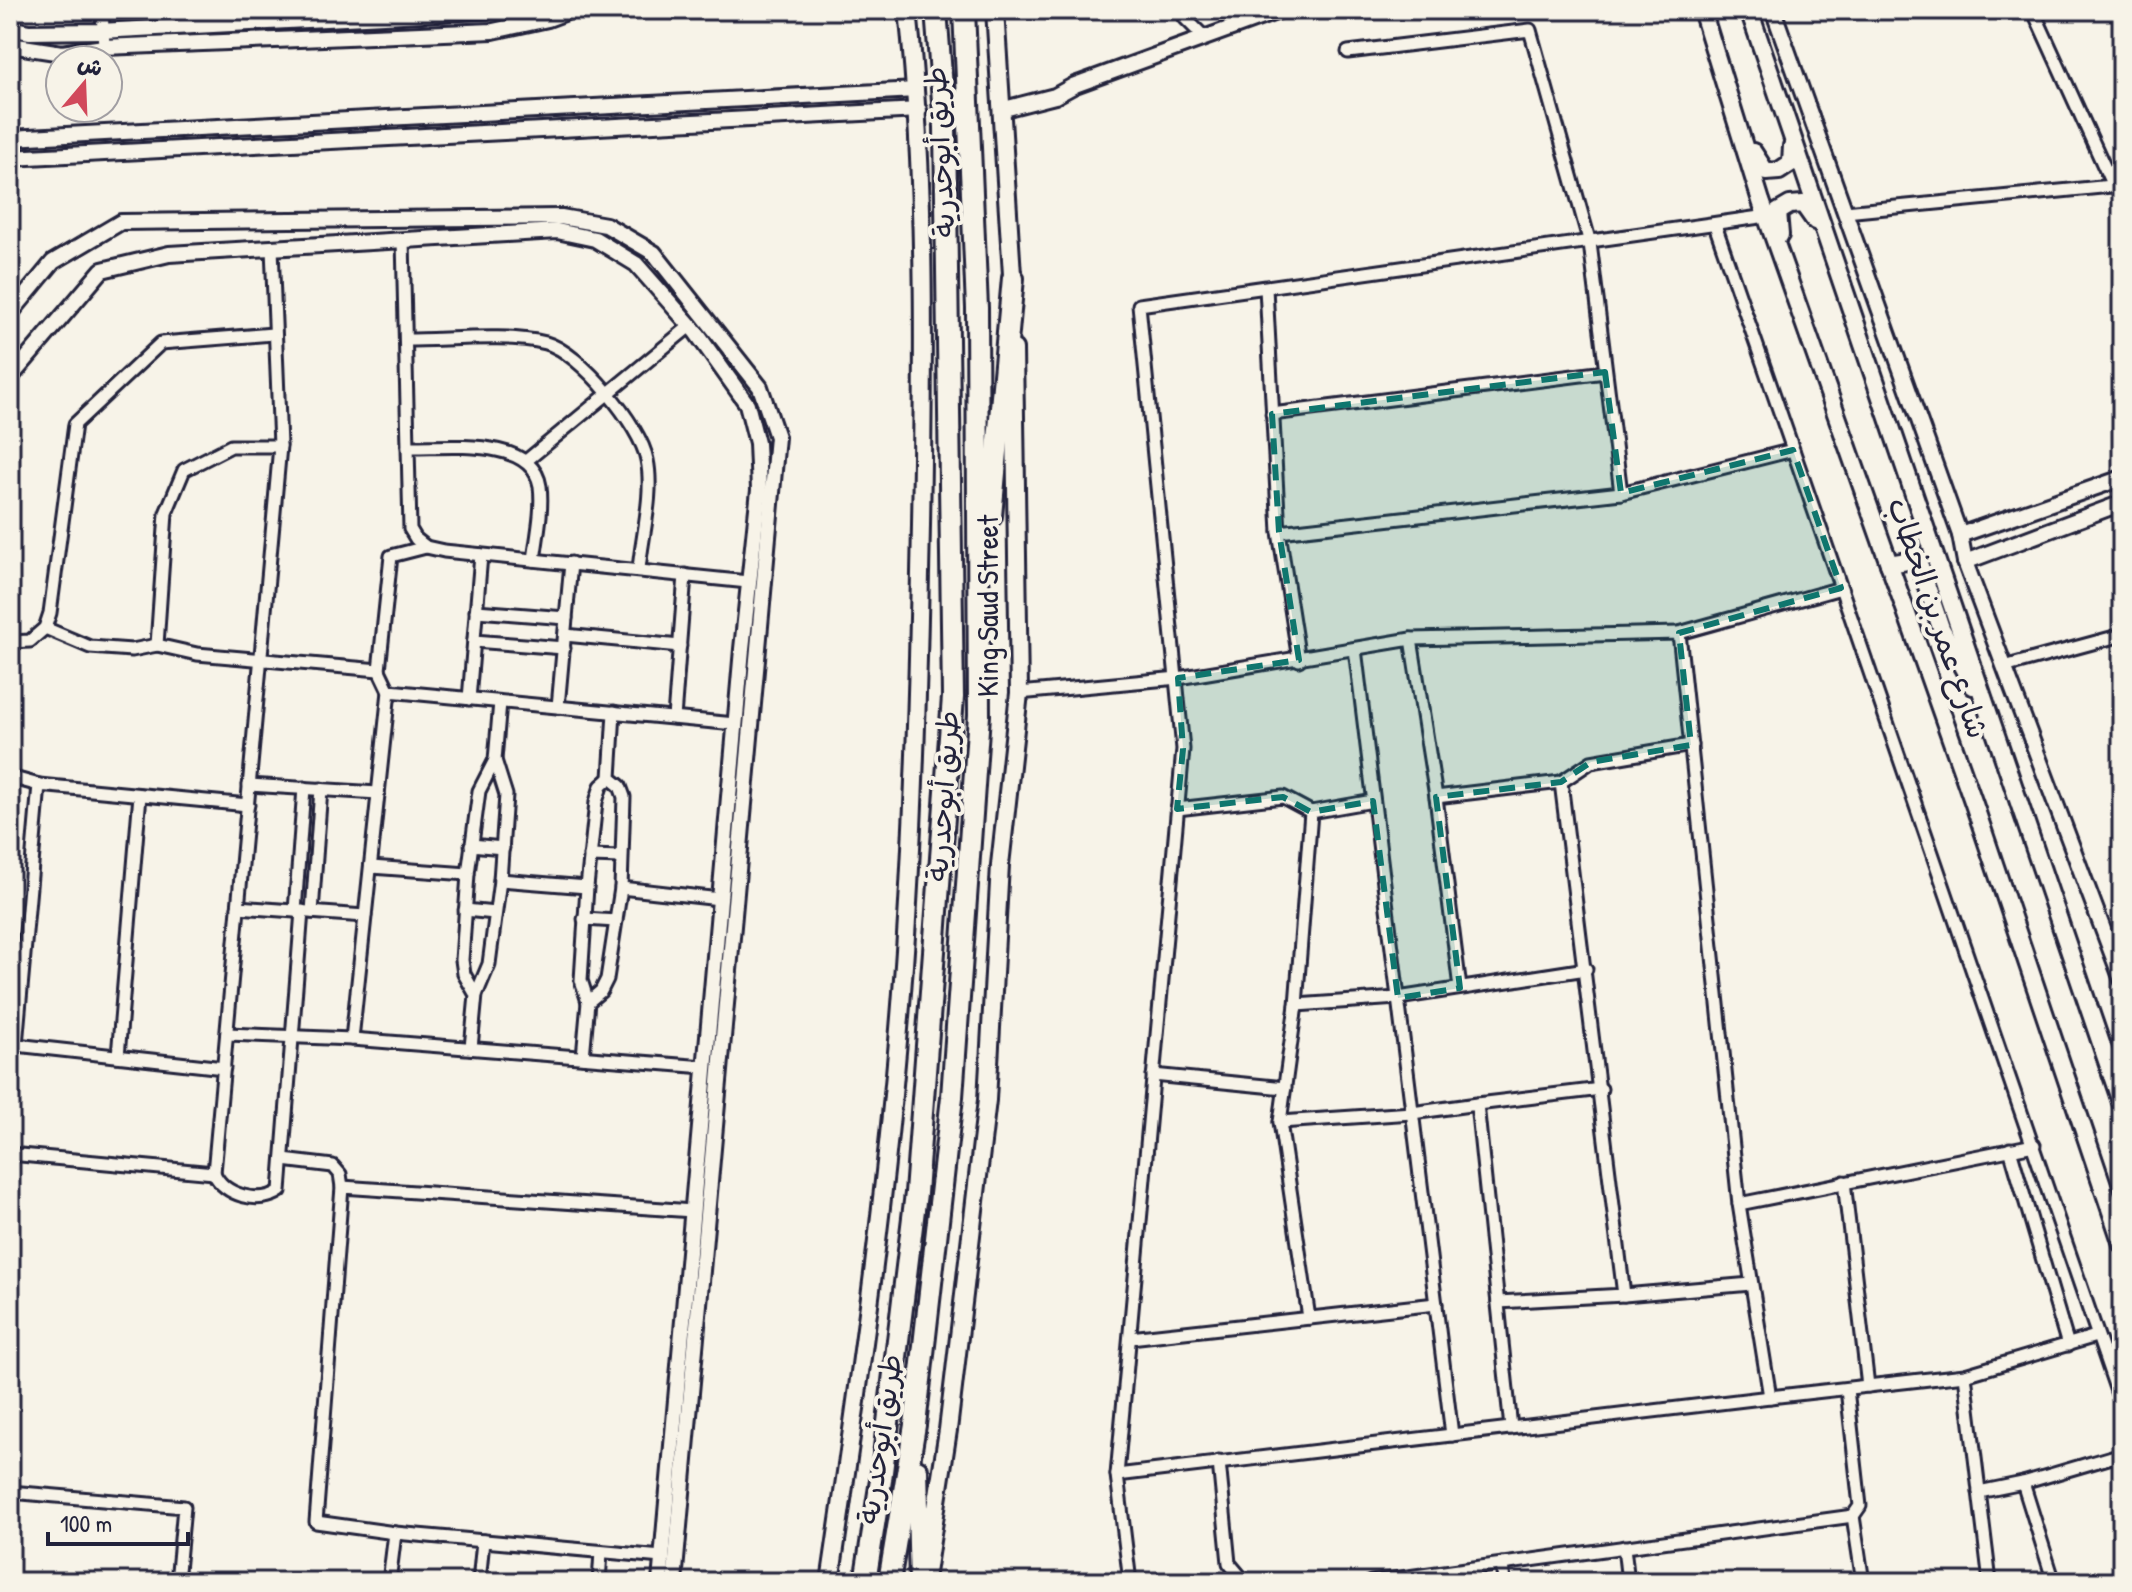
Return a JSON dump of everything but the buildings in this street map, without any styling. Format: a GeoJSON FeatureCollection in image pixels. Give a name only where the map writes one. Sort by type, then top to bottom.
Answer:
{"type":"FeatureCollection","features":[{"type":"Feature","properties":{"kind":"highway","name":"طريق أبوحدرية"},"geometry":{"type":"LineString","coordinates":[[865,1582],[881,1480],[916,1193],[953,697],[945,127],[936,10]]}},
{"type":"Feature","properties":{"kind":"highway","name":"طريق أبوحدرية"},"geometry":{"type":"LineString","coordinates":[[889,1582],[915,1425],[952,1097],[979,715],[981,627],[977,308],[964,10]]}},
{"type":"Feature","properties":{"kind":"highway"},"geometry":{"type":"LineString","coordinates":[[981,627],[1013,278]]}},
{"type":"Feature","properties":{"kind":"highway"},"geometry":{"type":"LineString","coordinates":[[915,1425],[922,1582]]}},
{"type":"Feature","properties":{"kind":"main road"},"geometry":{"type":"LineString","coordinates":[[830,1582],[864,1354],[902,993],[918,692],[923,427],[919,110],[908,10]]}},
{"type":"Feature","properties":{"kind":"main road","name":"King Saud Street"},"geometry":{"type":"LineString","coordinates":[[922,1582],[948,1430],[987,1100],[1000,865],[1019,693],[1013,278],[995,10]]}},
{"type":"Feature","properties":{"kind":"main road","name":"شارع عمر بن الخطاب"},"geometry":{"type":"LineString","coordinates":[[1702,10],[1767,216],[2122,1244]]}},
{"type":"Feature","properties":{"kind":"main road","name":"شارع عمر بن الخطاب"},"geometry":{"type":"LineString","coordinates":[[1749,10],[2122,1105]]}},
{"type":"Feature","properties":{"kind":"main road"},"geometry":{"type":"LineString","coordinates":[[1730,99],[1754,156],[1766,172],[1779,171],[1791,163],[1793,149],[1772,77]]}},
{"type":"Feature","properties":{"kind":"main road"},"geometry":{"type":"LineString","coordinates":[[1796,298],[1778,227],[1778,212],[1790,205],[1803,204],[1812,215],[1840,274]]}},
{"type":"Feature","properties":{"kind":"main road"},"geometry":{"type":"LineString","coordinates":[[1889,564],[1913,560],[1920,566],[1941,628],[1994,723]]}},
{"type":"Feature","properties":{"kind":"street"},"geometry":{"type":"LineString","coordinates":[[102,10],[104,44]]}},
{"type":"Feature","properties":{"kind":"street"},"geometry":{"type":"LineString","coordinates":[[10,28],[29,32],[103,31],[248,17],[498,10]]}},
{"type":"Feature","properties":{"kind":"street"},"geometry":{"type":"LineString","coordinates":[[124,46],[493,31],[548,19],[572,10]]}},
{"type":"Feature","properties":{"kind":"street"},"geometry":{"type":"LineString","coordinates":[[1183,10],[1185,18],[1205,38]]}},
{"type":"Feature","properties":{"kind":"street"},"geometry":{"type":"LineString","coordinates":[[1004,109],[1055,96],[1075,85],[1281,10]]}},
{"type":"Feature","properties":{"kind":"street"},"geometry":{"type":"LineString","coordinates":[[1773,10],[1960,535],[1965,562],[2119,964],[2122,980]]}},
{"type":"Feature","properties":{"kind":"street"},"geometry":{"type":"LineString","coordinates":[[1845,212],[2118,186],[2033,10]]}},
{"type":"Feature","properties":{"kind":"street"},"geometry":{"type":"LineString","coordinates":[[1348,52],[1530,30],[1590,243],[1621,493]]}},
{"type":"Feature","properties":{"kind":"street"},"geometry":{"type":"LineString","coordinates":[[10,45],[44,50]]}},
{"type":"Feature","properties":{"kind":"street"},"geometry":{"type":"LineString","coordinates":[[10,138],[916,90]]}},
{"type":"Feature","properties":{"kind":"street"},"geometry":{"type":"LineString","coordinates":[[10,158],[919,110]]}},
{"type":"Feature","properties":{"kind":"street"},"geometry":{"type":"LineString","coordinates":[[1130,1582],[1117,1475],[1183,749],[1139,305],[1767,216]]}},
{"type":"Feature","properties":{"kind":"street"},"geometry":{"type":"LineString","coordinates":[[11,312],[53,262],[121,222],[561,217],[606,225],[654,253],[760,387],[777,437],[674,1582]]}},
{"type":"Feature","properties":{"kind":"street"},"geometry":{"type":"LineString","coordinates":[[1715,225],[2122,1406]]}},
{"type":"Feature","properties":{"kind":"street"},"geometry":{"type":"LineString","coordinates":[[10,378],[102,270],[169,254],[557,231],[595,239],[636,264],[690,326],[747,404],[757,443],[759,490],[735,724],[660,1582]]}},
{"type":"Feature","properties":{"kind":"street"},"geometry":{"type":"LineString","coordinates":[[403,240],[410,529],[426,547]]}},
{"type":"Feature","properties":{"kind":"street"},"geometry":{"type":"LineString","coordinates":[[272,248],[273,334],[280,446],[214,1173],[219,1183],[236,1194],[272,1196],[280,1191],[303,911],[321,789]]}},
{"type":"Feature","properties":{"kind":"street"},"geometry":{"type":"LineString","coordinates":[[1266,288],[1279,532],[1299,660]]}},
{"type":"Feature","properties":{"kind":"street"},"geometry":{"type":"LineString","coordinates":[[526,461],[690,326]]}},
{"type":"Feature","properties":{"kind":"street"},"geometry":{"type":"LineString","coordinates":[[10,642],[30,641],[45,628],[75,424],[161,343],[273,334]]}},
{"type":"Feature","properties":{"kind":"street"},"geometry":{"type":"LineString","coordinates":[[407,340],[534,340],[567,352],[607,393],[641,443],[648,460],[639,569]]}},
{"type":"Feature","properties":{"kind":"street"},"geometry":{"type":"LineString","coordinates":[[1272,414],[1605,372]]}},
{"type":"Feature","properties":{"kind":"street"},"geometry":{"type":"LineString","coordinates":[[157,645],[166,513],[184,470],[231,446],[280,446]]}},
{"type":"Feature","properties":{"kind":"street"},"geometry":{"type":"LineString","coordinates":[[408,447],[501,450],[533,467],[540,484],[534,560]]}},
{"type":"Feature","properties":{"kind":"street"},"geometry":{"type":"LineString","coordinates":[[1279,532],[1621,493],[1793,450]]}},
{"type":"Feature","properties":{"kind":"street"},"geometry":{"type":"LineString","coordinates":[[1960,535],[2122,478]]}},
{"type":"Feature","properties":{"kind":"street"},"geometry":{"type":"LineString","coordinates":[[1965,562],[2122,503]]}},
{"type":"Feature","properties":{"kind":"street"},"geometry":{"type":"LineString","coordinates":[[352,1039],[389,691],[379,670],[391,556],[426,547],[748,582]]}},
{"type":"Feature","properties":{"kind":"street"},"geometry":{"type":"LineString","coordinates":[[469,699],[481,555]]}},
{"type":"Feature","properties":{"kind":"street"},"geometry":{"type":"LineString","coordinates":[[558,707],[571,563]]}},
{"type":"Feature","properties":{"kind":"street"},"geometry":{"type":"LineString","coordinates":[[674,718],[685,575]]}},
{"type":"Feature","properties":{"kind":"street"},"geometry":{"type":"LineString","coordinates":[[1019,693],[1178,678],[1411,639],[1679,633],[1841,588]]}},
{"type":"Feature","properties":{"kind":"street"},"geometry":{"type":"LineString","coordinates":[[476,611],[566,618]]}},
{"type":"Feature","properties":{"kind":"street"},"geometry":{"type":"LineString","coordinates":[[45,628],[90,647],[132,650],[157,645],[197,654],[379,670]]}},
{"type":"Feature","properties":{"kind":"street"},"geometry":{"type":"LineString","coordinates":[[1679,633],[1739,1204],[1770,1397]]}},
{"type":"Feature","properties":{"kind":"street"},"geometry":{"type":"LineString","coordinates":[[565,635],[680,646]]}},
{"type":"Feature","properties":{"kind":"street"},"geometry":{"type":"LineString","coordinates":[[2004,667],[2122,635]]}},
{"type":"Feature","properties":{"kind":"street"},"geometry":{"type":"LineString","coordinates":[[1411,639],[1436,797],[1460,988]]}},
{"type":"Feature","properties":{"kind":"street"},"geometry":{"type":"LineString","coordinates":[[474,641],[564,648]]}},
{"type":"Feature","properties":{"kind":"street"},"geometry":{"type":"LineString","coordinates":[[1355,649],[1452,1435]]}},
{"type":"Feature","properties":{"kind":"street"},"geometry":{"type":"LineString","coordinates":[[389,691],[735,724]]}},
{"type":"Feature","properties":{"kind":"street"},"geometry":{"type":"LineString","coordinates":[[476,995],[464,974],[462,960],[465,910],[479,791],[495,760],[500,702]]}},
{"type":"Feature","properties":{"kind":"street"},"geometry":{"type":"LineString","coordinates":[[583,1057],[588,1002],[581,980],[584,919],[598,793],[610,778],[614,712]]}},
{"type":"Feature","properties":{"kind":"street"},"geometry":{"type":"LineString","coordinates":[[1436,797],[1561,782],[1591,762],[1691,745]]}},
{"type":"Feature","properties":{"kind":"street"},"geometry":{"type":"LineString","coordinates":[[471,1048],[476,995],[489,964],[503,848],[506,795],[495,760]]}},
{"type":"Feature","properties":{"kind":"street"},"geometry":{"type":"LineString","coordinates":[[10,777],[39,785],[248,805]]}},
{"type":"Feature","properties":{"kind":"street"},"geometry":{"type":"LineString","coordinates":[[588,1002],[601,991],[607,979],[621,888],[624,797],[620,786],[610,778]]}},
{"type":"Feature","properties":{"kind":"street"},"geometry":{"type":"LineString","coordinates":[[1561,782],[1624,1295]]}},
{"type":"Feature","properties":{"kind":"street"},"geometry":{"type":"LineString","coordinates":[[39,785],[13,1050],[118,1056],[224,1068]]}},
{"type":"Feature","properties":{"kind":"street"},"geometry":{"type":"LineString","coordinates":[[249,785],[378,793]]}},
{"type":"Feature","properties":{"kind":"street"},"geometry":{"type":"LineString","coordinates":[[303,911],[304,788]]}},
{"type":"Feature","properties":{"kind":"street"},"geometry":{"type":"LineString","coordinates":[[118,1056],[140,795]]}},
{"type":"Feature","properties":{"kind":"street"},"geometry":{"type":"LineString","coordinates":[[1177,809],[1283,797],[1311,812],[1373,801]]}},
{"type":"Feature","properties":{"kind":"street"},"geometry":{"type":"LineString","coordinates":[[1309,1318],[1280,1122],[1296,1005],[1311,812]]}},
{"type":"Feature","properties":{"kind":"street"},"geometry":{"type":"LineString","coordinates":[[471,845],[503,848]]}},
{"type":"Feature","properties":{"kind":"street"},"geometry":{"type":"LineString","coordinates":[[590,856],[621,857]]}},
{"type":"Feature","properties":{"kind":"street"},"geometry":{"type":"LineString","coordinates":[[371,867],[468,874]]}},
{"type":"Feature","properties":{"kind":"street"},"geometry":{"type":"LineString","coordinates":[[500,880],[587,887]]}},
{"type":"Feature","properties":{"kind":"street"},"geometry":{"type":"LineString","coordinates":[[621,888],[720,899]]}},
{"type":"Feature","properties":{"kind":"street"},"geometry":{"type":"LineString","coordinates":[[238,907],[365,916]]}},
{"type":"Feature","properties":{"kind":"street"},"geometry":{"type":"LineString","coordinates":[[465,910],[495,913]]}},
{"type":"Feature","properties":{"kind":"street"},"geometry":{"type":"LineString","coordinates":[[584,919],[616,921]]}},
{"type":"Feature","properties":{"kind":"street"},"geometry":{"type":"LineString","coordinates":[[1296,1005],[1398,998],[1586,969]]}},
{"type":"Feature","properties":{"kind":"street"},"geometry":{"type":"LineString","coordinates":[[227,1034],[352,1039],[705,1067]]}},
{"type":"Feature","properties":{"kind":"street"},"geometry":{"type":"LineString","coordinates":[[1153,1075],[1285,1088]]}},
{"type":"Feature","properties":{"kind":"street"},"geometry":{"type":"LineString","coordinates":[[1280,1122],[1412,1113],[1601,1089]]}},
{"type":"Feature","properties":{"kind":"street"},"geometry":{"type":"LineString","coordinates":[[1477,1104],[1511,1428]]}},
{"type":"Feature","properties":{"kind":"street"},"geometry":{"type":"LineString","coordinates":[[1739,1204],[2034,1145]]}},
{"type":"Feature","properties":{"kind":"street"},"geometry":{"type":"LineString","coordinates":[[2010,1149],[2068,1345]]}},
{"type":"Feature","properties":{"kind":"street"},"geometry":{"type":"LineString","coordinates":[[10,1154],[214,1173]]}},
{"type":"Feature","properties":{"kind":"street"},"geometry":{"type":"LineString","coordinates":[[283,1160],[333,1166],[340,1174],[342,1187],[316,1522],[395,1533],[662,1557]]}},
{"type":"Feature","properties":{"kind":"street"},"geometry":{"type":"LineString","coordinates":[[1844,1182],[1868,1386]]}},
{"type":"Feature","properties":{"kind":"street"},"geometry":{"type":"LineString","coordinates":[[342,1187],[693,1211]]}},
{"type":"Feature","properties":{"kind":"street"},"geometry":{"type":"LineString","coordinates":[[1498,1302],[1751,1284]]}},
{"type":"Feature","properties":{"kind":"street"},"geometry":{"type":"LineString","coordinates":[[1130,1338],[1436,1304]]}},
{"type":"Feature","properties":{"kind":"street"},"geometry":{"type":"LineString","coordinates":[[1117,1475],[1965,1375],[2096,1336]]}},
{"type":"Feature","properties":{"kind":"street"},"geometry":{"type":"LineString","coordinates":[[1965,1375],[1990,1582]]}},
{"type":"Feature","properties":{"kind":"street"},"geometry":{"type":"LineString","coordinates":[[1847,1389],[1860,1506],[1853,1516],[1863,1582]]}},
{"type":"Feature","properties":{"kind":"street"},"geometry":{"type":"LineString","coordinates":[[1979,1492],[2023,1483],[2122,1454]]}},
{"type":"Feature","properties":{"kind":"street"},"geometry":{"type":"LineString","coordinates":[[1219,1462],[1229,1563],[1245,1582]]}},
{"type":"Feature","properties":{"kind":"street"},"geometry":{"type":"LineString","coordinates":[[2023,1483],[2054,1582]]}},
{"type":"Feature","properties":{"kind":"street"},"geometry":{"type":"LineString","coordinates":[[10,1492],[184,1507],[177,1582]]}},
{"type":"Feature","properties":{"kind":"street"},"geometry":{"type":"LineString","coordinates":[[1371,1582],[1853,1516]]}},
{"type":"Feature","properties":{"kind":"street"},"geometry":{"type":"LineString","coordinates":[[389,1582],[395,1533]]}},
{"type":"Feature","properties":{"kind":"street"},"geometry":{"type":"LineString","coordinates":[[479,1582],[483,1541]]}},
{"type":"Feature","properties":{"kind":"street"},"geometry":{"type":"LineString","coordinates":[[1624,1547],[1628,1582]]}},
{"type":"Feature","properties":{"kind":"street"},"geometry":{"type":"LineString","coordinates":[[599,1582],[601,1552]]}},
{"type":"Feature","properties":{"kind":"street"},"geometry":{"type":"LineString","coordinates":[[1502,1564],[1504,1582]]}},
{"type":"Feature","properties":{"kind":"highlighted area"},"geometry":{"type":"Polygon","coordinates":[[[1605,372],[1621,493],[1793,450],[1841,588],[1679,633],[1691,745],[1591,762],[1561,782],[1436,797],[1460,988],[1398,998],[1373,801],[1311,812],[1283,797],[1177,809],[1183,749],[1178,678],[1299,660],[1279,532],[1272,414],[1605,372]]]}}]}
